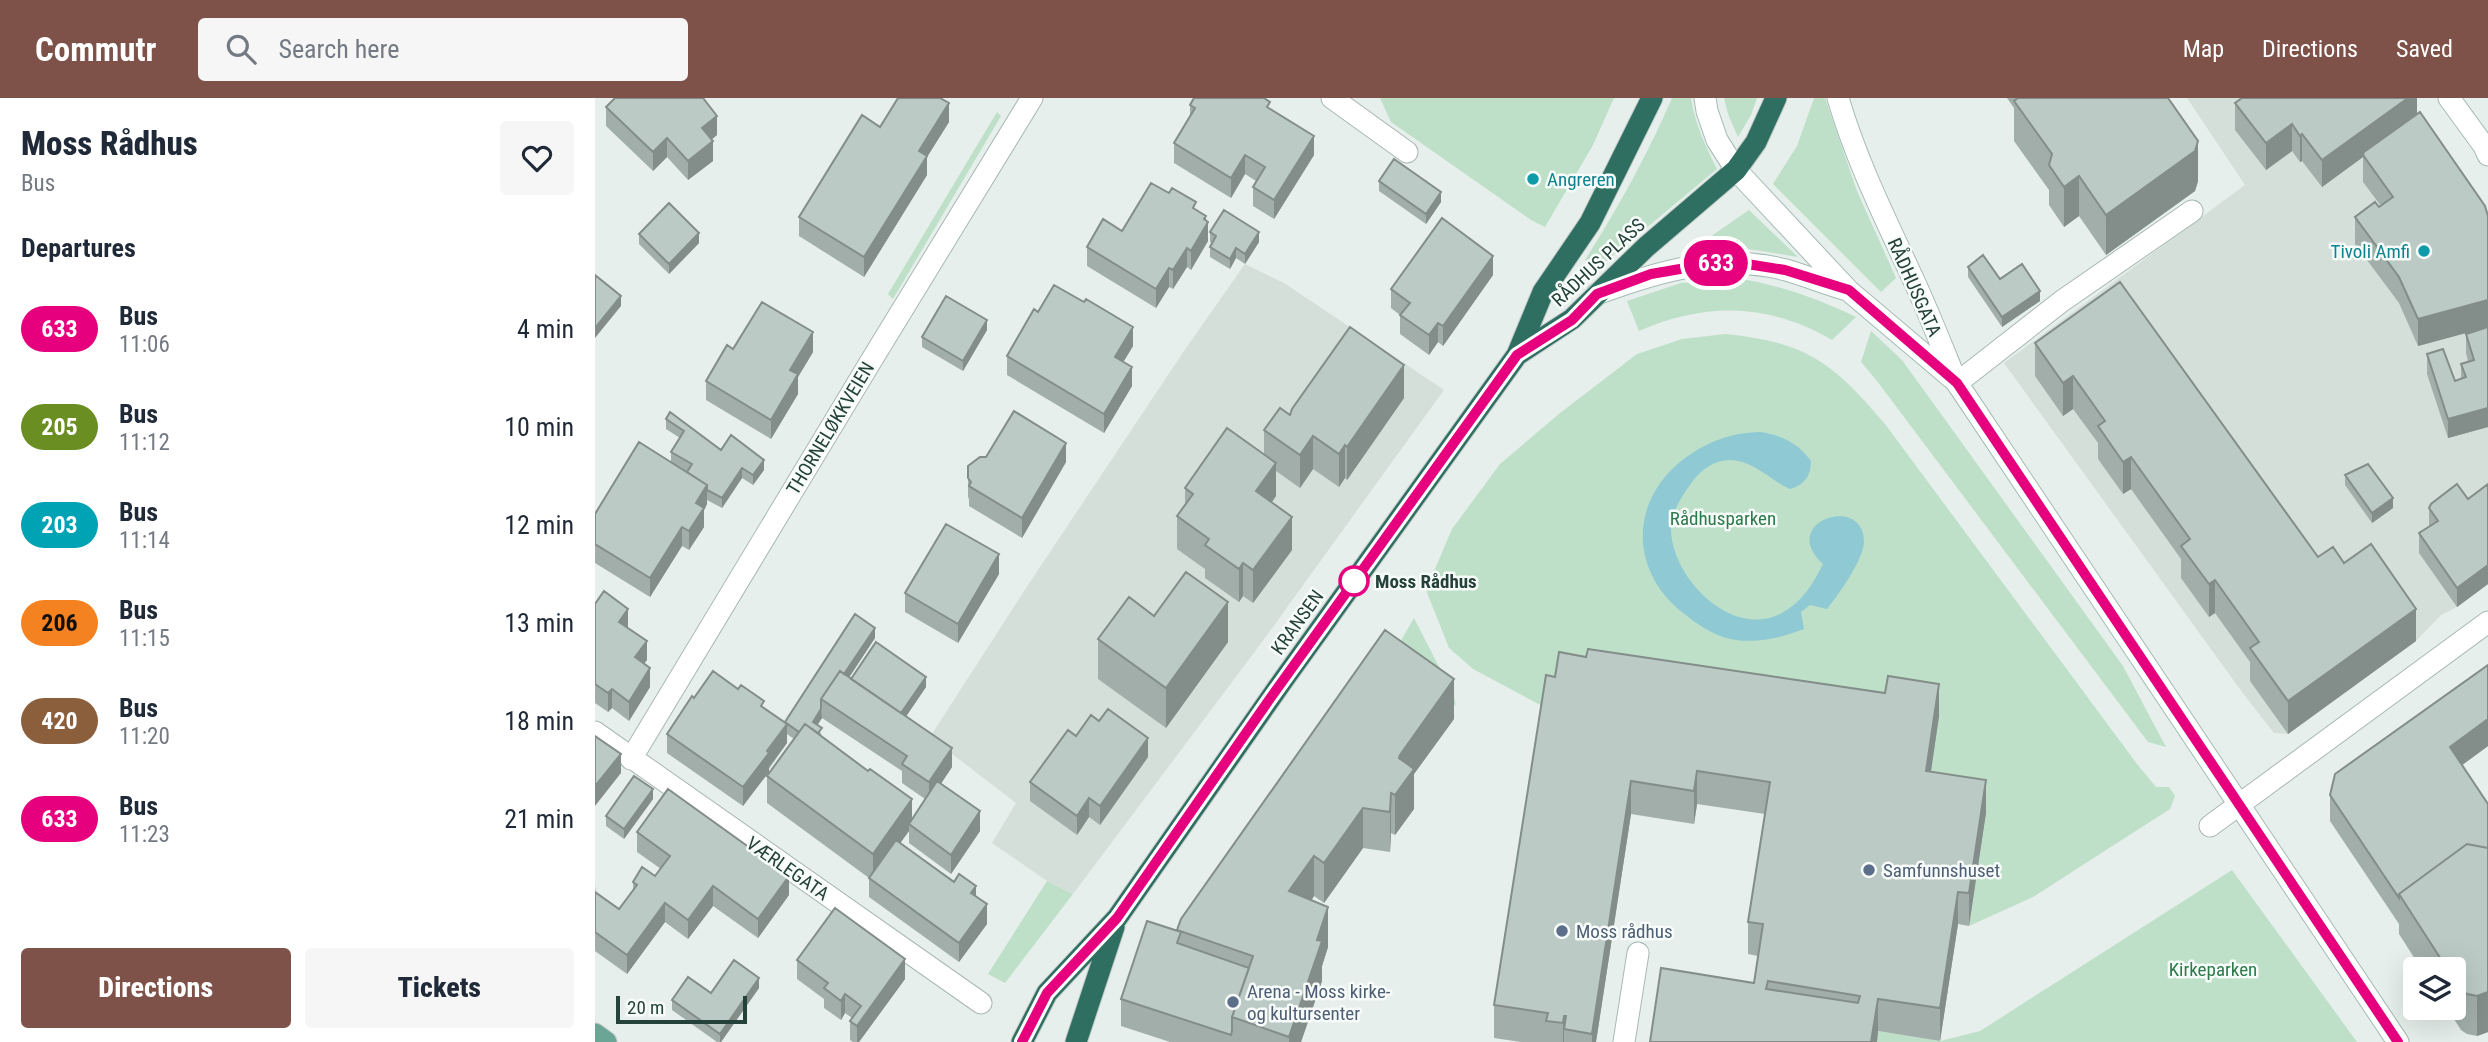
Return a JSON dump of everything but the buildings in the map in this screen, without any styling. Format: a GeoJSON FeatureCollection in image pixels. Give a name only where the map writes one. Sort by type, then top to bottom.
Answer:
{"type":"FeatureCollection","features":[{"type":"Feature","properties":{"kind":"highway","name":"RÅDHUS PLASS"},"geometry":{"type":"LineString","coordinates":[[1517,355],[1543,292],[1590,223],[1653,98]]}},
{"type":"Feature","properties":{"kind":"highway","name":"RÅDHUS PLASS"},"geometry":{"type":"LineString","coordinates":[[1517,355],[1572,320],[1646,247],[1736,170],[1756,142],[1776,98]]}},
{"type":"Feature","properties":{"kind":"highway","name":"KRANSEN"},"geometry":{"type":"LineString","coordinates":[[1022,1042],[1047,993],[1117,918],[1284,679],[1517,355]]}},
{"type":"Feature","properties":{"kind":"highway","name":"KRANSEN"},"geometry":{"type":"LineString","coordinates":[[1076,1042],[1117,918]]}},
{"type":"Feature","properties":{"kind":"main road"},"geometry":{"type":"LineString","coordinates":[[595,1034],[606,1042]]}},
{"type":"Feature","properties":{"kind":"street","name":"THORNELØKKVEIEN"},"geometry":{"type":"LineString","coordinates":[[631,759],[1032,98]]}},
{"type":"Feature","properties":{"kind":"street"},"geometry":{"type":"LineString","coordinates":[[1332,98],[1406,152]]}},
{"type":"Feature","properties":{"kind":"street","name":"RÅDHUSGATA"},"geometry":{"type":"LineString","coordinates":[[1705,98],[1717,139],[1736,170],[1849,290],[1957,383]]}},
{"type":"Feature","properties":{"kind":"street","name":"RÅDHUSGATA"},"geometry":{"type":"LineString","coordinates":[[1838,98],[1869,186],[1915,281],[1957,383]]}},
{"type":"Feature","properties":{"kind":"street"},"geometry":{"type":"LineString","coordinates":[[2451,99],[2488,155]]}},
{"type":"Feature","properties":{"kind":"street"},"geometry":{"type":"LineString","coordinates":[[2192,211],[2062,301],[1957,383],[2398,1042]]}},
{"type":"Feature","properties":{"kind":"street","name":"RÅDHUSGATA"},"geometry":{"type":"LineString","coordinates":[[1597,294],[1651,274],[1715,263],[1747,264],[1785,270],[1849,290]]}},
{"type":"Feature","properties":{"kind":"street"},"geometry":{"type":"LineString","coordinates":[[2210,826],[2488,622]]}},
{"type":"Feature","properties":{"kind":"street","name":"VÆRLEGATA"},"geometry":{"type":"LineString","coordinates":[[595,733],[981,1003]]}},
{"type":"Feature","properties":{"kind":"street"},"geometry":{"type":"LineString","coordinates":[[1623,1042],[1638,953]]}},
{"type":"Feature","properties":{"kind":"shaded area"},"geometry":{"type":"Polygon","coordinates":[[[2187,98],[2402,98],[2488,244],[2488,584],[2457,607],[2441,615],[2416,641],[2288,734],[2274,733],[2242,692],[2004,363],[2245,185],[2187,98]]]}},
{"type":"Feature","properties":{"kind":"shaded area"},"geometry":{"type":"Polygon","coordinates":[[[1245,264],[1284,283],[1444,390],[1262,642],[1073,894],[1047,881],[992,843],[1016,803],[930,737],[1030,582],[1245,264]]]}},
{"type":"Feature","properties":{"kind":"green space"},"geometry":{"type":"Polygon","coordinates":[[[1380,98],[1614,98],[1593,145],[1545,227],[1531,220],[1391,122],[1380,98]]]}},
{"type":"Feature","properties":{"kind":"green space"},"geometry":{"type":"Polygon","coordinates":[[[1672,98],[1691,98],[1701,134],[1717,169],[1597,269],[1585,260],[1632,180],[1672,98]]]}},
{"type":"Feature","properties":{"kind":"green space"},"geometry":{"type":"Polygon","coordinates":[[[1724,98],[1757,98],[1738,137],[1728,114],[1724,98]]]}},
{"type":"Feature","properties":{"kind":"green space"},"geometry":{"type":"Polygon","coordinates":[[[1814,98],[1825,98],[1857,191],[1896,278],[1881,292],[1773,184],[1797,146],[1814,98]]]}},
{"type":"Feature","properties":{"kind":"green space"},"geometry":{"type":"Polygon","coordinates":[[[997,112],[1001,116],[893,299],[888,294],[997,112]]]}},
{"type":"Feature","properties":{"kind":"green space"},"geometry":{"type":"Polygon","coordinates":[[[1749,210],[1798,257],[1736,247],[1694,248],[1749,210]]]}},
{"type":"Feature","properties":{"kind":"green space"},"geometry":{"type":"Polygon","coordinates":[[[1741,279],[1800,294],[1856,317],[1832,340],[1785,319],[1737,311],[1689,315],[1639,331],[1627,301],[1681,283],[1741,279]]]}},
{"type":"Feature","properties":{"kind":"green space"},"geometry":{"type":"Polygon","coordinates":[[[1871,331],[1902,360],[2123,666],[2166,747],[2148,742],[1861,362],[1871,331]]]}},
{"type":"Feature","properties":{"kind":"green space","name":"Rådhusparken"},"geometry":{"type":"Polygon","coordinates":[[[1725,334],[1777,343],[1798,350],[1833,371],[1867,403],[2137,764],[2156,787],[2169,787],[2175,796],[2170,809],[2033,897],[1969,926],[1986,814],[1546,708],[1473,669],[1449,648],[1426,590],[1452,529],[1500,464],[1560,413],[1637,354],[1682,339],[1725,334]]]}},
{"type":"Feature","properties":{"kind":"green space"},"geometry":{"type":"Polygon","coordinates":[[[1414,618],[1454,696],[1456,706],[1393,654],[1414,618]]]}},
{"type":"Feature","properties":{"kind":"green space","name":"Kirkeparken"},"geometry":{"type":"Polygon","coordinates":[[[2232,870],[2357,1042],[1877,1042],[1878,1031],[1940,1041],[1980,1031],[2232,870]]]}},
{"type":"Feature","properties":{"kind":"green space"},"geometry":{"type":"Polygon","coordinates":[[[1047,881],[1073,894],[1005,983],[988,974],[1047,881]]]}},
{"type":"Feature","properties":{"kind":"water"},"geometry":{"type":"Polygon","coordinates":[[[1760,432],[1775,435],[1801,449],[1811,461],[1811,466],[1803,482],[1790,489],[1752,466],[1731,460],[1712,464],[1692,482],[1678,505],[1671,530],[1674,548],[1682,567],[1708,600],[1725,611],[1744,618],[1763,619],[1782,613],[1801,598],[1823,564],[1812,549],[1810,536],[1816,526],[1826,519],[1839,516],[1851,519],[1860,527],[1864,542],[1855,568],[1827,609],[1810,605],[1801,612],[1804,629],[1749,641],[1730,639],[1705,629],[1665,596],[1653,577],[1645,556],[1643,535],[1653,494],[1667,475],[1685,458],[1720,439],[1760,432]]]}},
{"type":"Feature","properties":{"kind":"bus line","name":"633"},"geometry":{"type":"LineString","coordinates":[[1022,1042],[1047,993],[1117,918],[1269,700],[1517,355],[1572,320],[1597,294],[1651,274],[1715,263],[1747,264],[1785,270],[1849,290],[1957,383],[2398,1042]]}},
{"type":"Feature","properties":{"kind":"place","name":"Angreren"},"geometry":{"type":"Point","coordinates":[1533,179]}},
{"type":"Feature","properties":{"kind":"place","name":"Tivoli Amfi"},"geometry":{"type":"Point","coordinates":[2424,251]}},
{"type":"Feature","properties":{"kind":"place","name":"Moss Rådhus"},"geometry":{"type":"Point","coordinates":[1354,581]}},
{"type":"Feature","properties":{"kind":"place","name":"Samfunnshuset"},"geometry":{"type":"Point","coordinates":[1869,870]}},
{"type":"Feature","properties":{"kind":"place","name":"Moss rådhus"},"geometry":{"type":"Point","coordinates":[1562,931]}},
{"type":"Feature","properties":{"kind":"place","name":"Arena - Moss kirke- og kultursenter"},"geometry":{"type":"Point","coordinates":[1233,1002]}}]}
